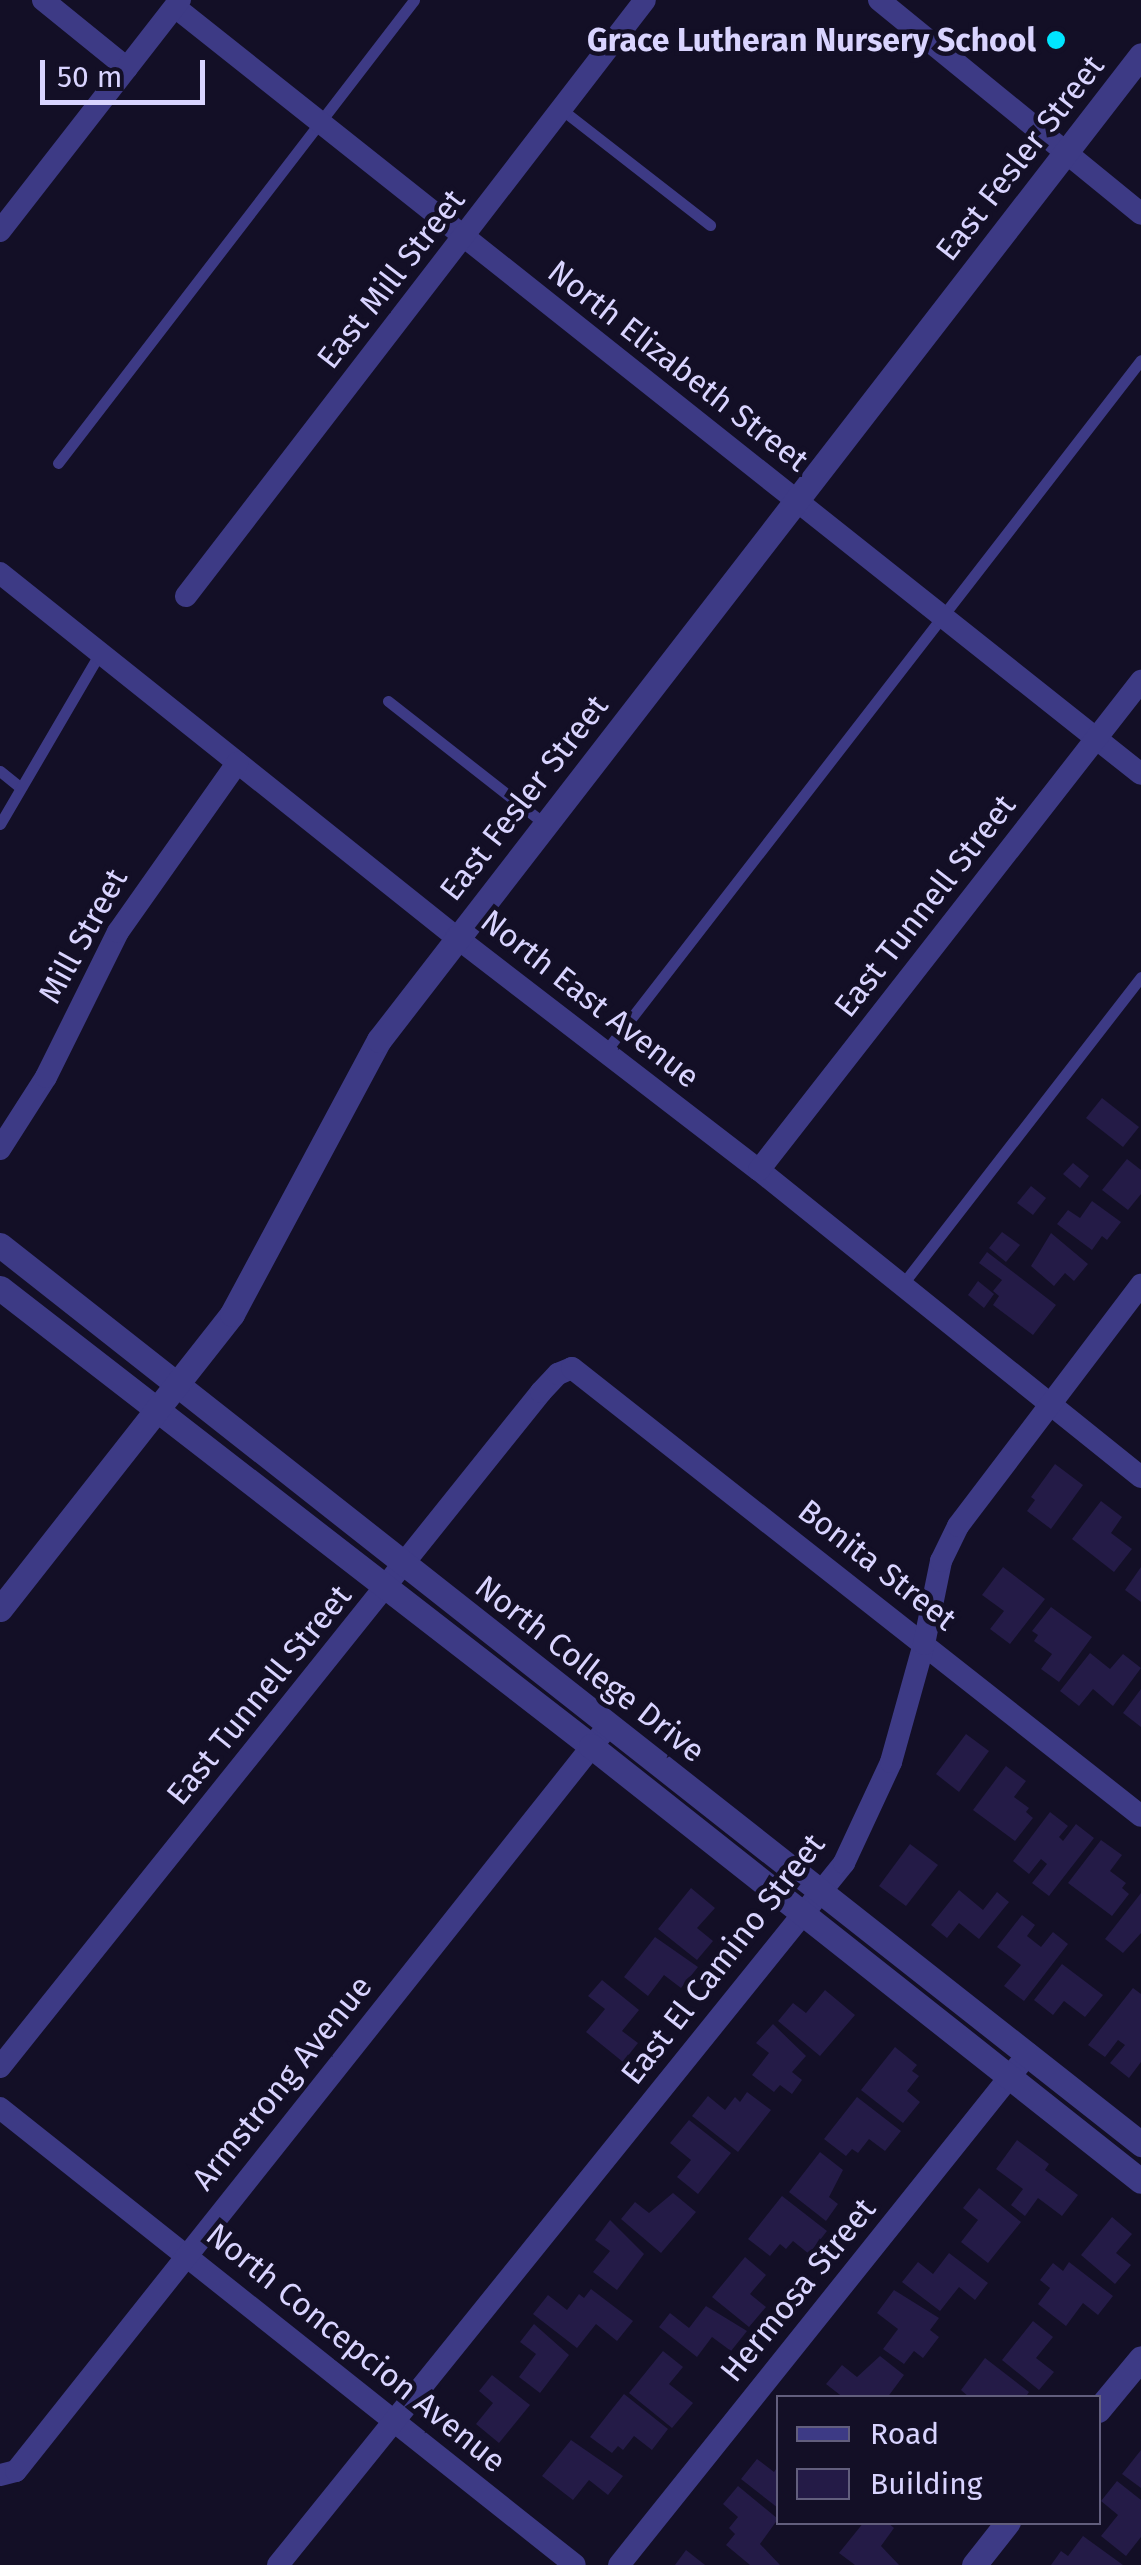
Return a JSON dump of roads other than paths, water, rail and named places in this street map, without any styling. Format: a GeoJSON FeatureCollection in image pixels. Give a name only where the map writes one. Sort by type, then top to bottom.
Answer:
{"type":"FeatureCollection","features":[{"type":"Feature","properties":{"kind":"street"},"geometry":{"type":"LineString","coordinates":[[43,0],[128,68]]}},
{"type":"Feature","properties":{"kind":"street","name":"East Mill Street"},"geometry":{"type":"LineString","coordinates":[[186,596],[464,240],[645,0]]}},
{"type":"Feature","properties":{"kind":"street"},"geometry":{"type":"LineString","coordinates":[[879,0],[1141,214]]}},
{"type":"Feature","properties":{"kind":"street"},"geometry":{"type":"LineString","coordinates":[[0,231],[178,4]]}},
{"type":"Feature","properties":{"kind":"street","name":"North Elizabeth Street"},"geometry":{"type":"LineString","coordinates":[[178,4],[464,240],[1141,774]]}},
{"type":"Feature","properties":{"kind":"street","name":"East Fesler Street"},"geometry":{"type":"LineString","coordinates":[[0,1609],[232,1314],[275,1241],[379,1040],[1141,54]]}},
{"type":"Feature","properties":{"kind":"street","name":"North East Avenue"},"geometry":{"type":"LineString","coordinates":[[0,574],[456,937],[759,1170],[1141,1476]]}},
{"type":"Feature","properties":{"kind":"street","name":"East Tunnell Street"},"geometry":{"type":"LineString","coordinates":[[759,1170],[1141,681]]}},
{"type":"Feature","properties":{"kind":"street","name":"Mill Street"},"geometry":{"type":"LineString","coordinates":[[0,1149],[46,1077],[118,932],[237,763]]}},
{"type":"Feature","properties":{"kind":"street","name":"North College Drive"},"geometry":{"type":"LineString","coordinates":[[0,1245],[1141,2144]]}},
{"type":"Feature","properties":{"kind":"street","name":"East El Camino Street"},"geometry":{"type":"LineString","coordinates":[[278,2565],[393,2417],[821,1893],[860,1836],[891,1762],[924,1644],[941,1561],[958,1526],[1141,1285]]}},
{"type":"Feature","properties":{"kind":"street","name":"North College Drive"},"geometry":{"type":"LineString","coordinates":[[0,1288],[591,1746],[1141,2181]]}},
{"type":"Feature","properties":{"kind":"street","name":"East Tunnell Street"},"geometry":{"type":"LineString","coordinates":[[0,2068],[541,1392],[558,1374],[572,1368]]}},
{"type":"Feature","properties":{"kind":"street","name":"Bonita Street"},"geometry":{"type":"LineString","coordinates":[[572,1368],[1141,1816]]}},
{"type":"Feature","properties":{"kind":"street","name":"Armstrong Avenue"},"geometry":{"type":"LineString","coordinates":[[1,2476],[16,2470],[609,1725]]}},
{"type":"Feature","properties":{"kind":"street","name":"Hermosa Street"},"geometry":{"type":"LineString","coordinates":[[619,2565],[1028,2054]]}},
{"type":"Feature","properties":{"kind":"street","name":"North Concepcion Avenue"},"geometry":{"type":"LineString","coordinates":[[0,2108],[575,2565]]}},
{"type":"Feature","properties":{"kind":"street"},"geometry":{"type":"LineString","coordinates":[[1101,2406],[1141,2358]]}},
{"type":"Feature","properties":{"kind":"street"},"geometry":{"type":"LineString","coordinates":[[974,2565],[1006,2525]]}},
{"type":"Feature","properties":{"kind":"lane"},"geometry":{"type":"LineString","coordinates":[[58,463],[414,0]]}},
{"type":"Feature","properties":{"kind":"lane"},"geometry":{"type":"LineString","coordinates":[[562,109],[710,225]]}},
{"type":"Feature","properties":{"kind":"lane"},"geometry":{"type":"LineString","coordinates":[[606,1052],[1141,360]]}},
{"type":"Feature","properties":{"kind":"lane"},"geometry":{"type":"LineString","coordinates":[[0,824],[100,653]]}},
{"type":"Feature","properties":{"kind":"lane"},"geometry":{"type":"LineString","coordinates":[[388,701],[545,824]]}},
{"type":"Feature","properties":{"kind":"lane"},"geometry":{"type":"LineString","coordinates":[[0,771],[20,787]]}},
{"type":"Feature","properties":{"kind":"lane"},"geometry":{"type":"LineString","coordinates":[[902,1285],[1141,977]]}},
{"type":"Feature","properties":{"kind":"place","name":"Grace Lutheran Nursery School"},"geometry":{"type":"Point","coordinates":[1056,40]}}]}
